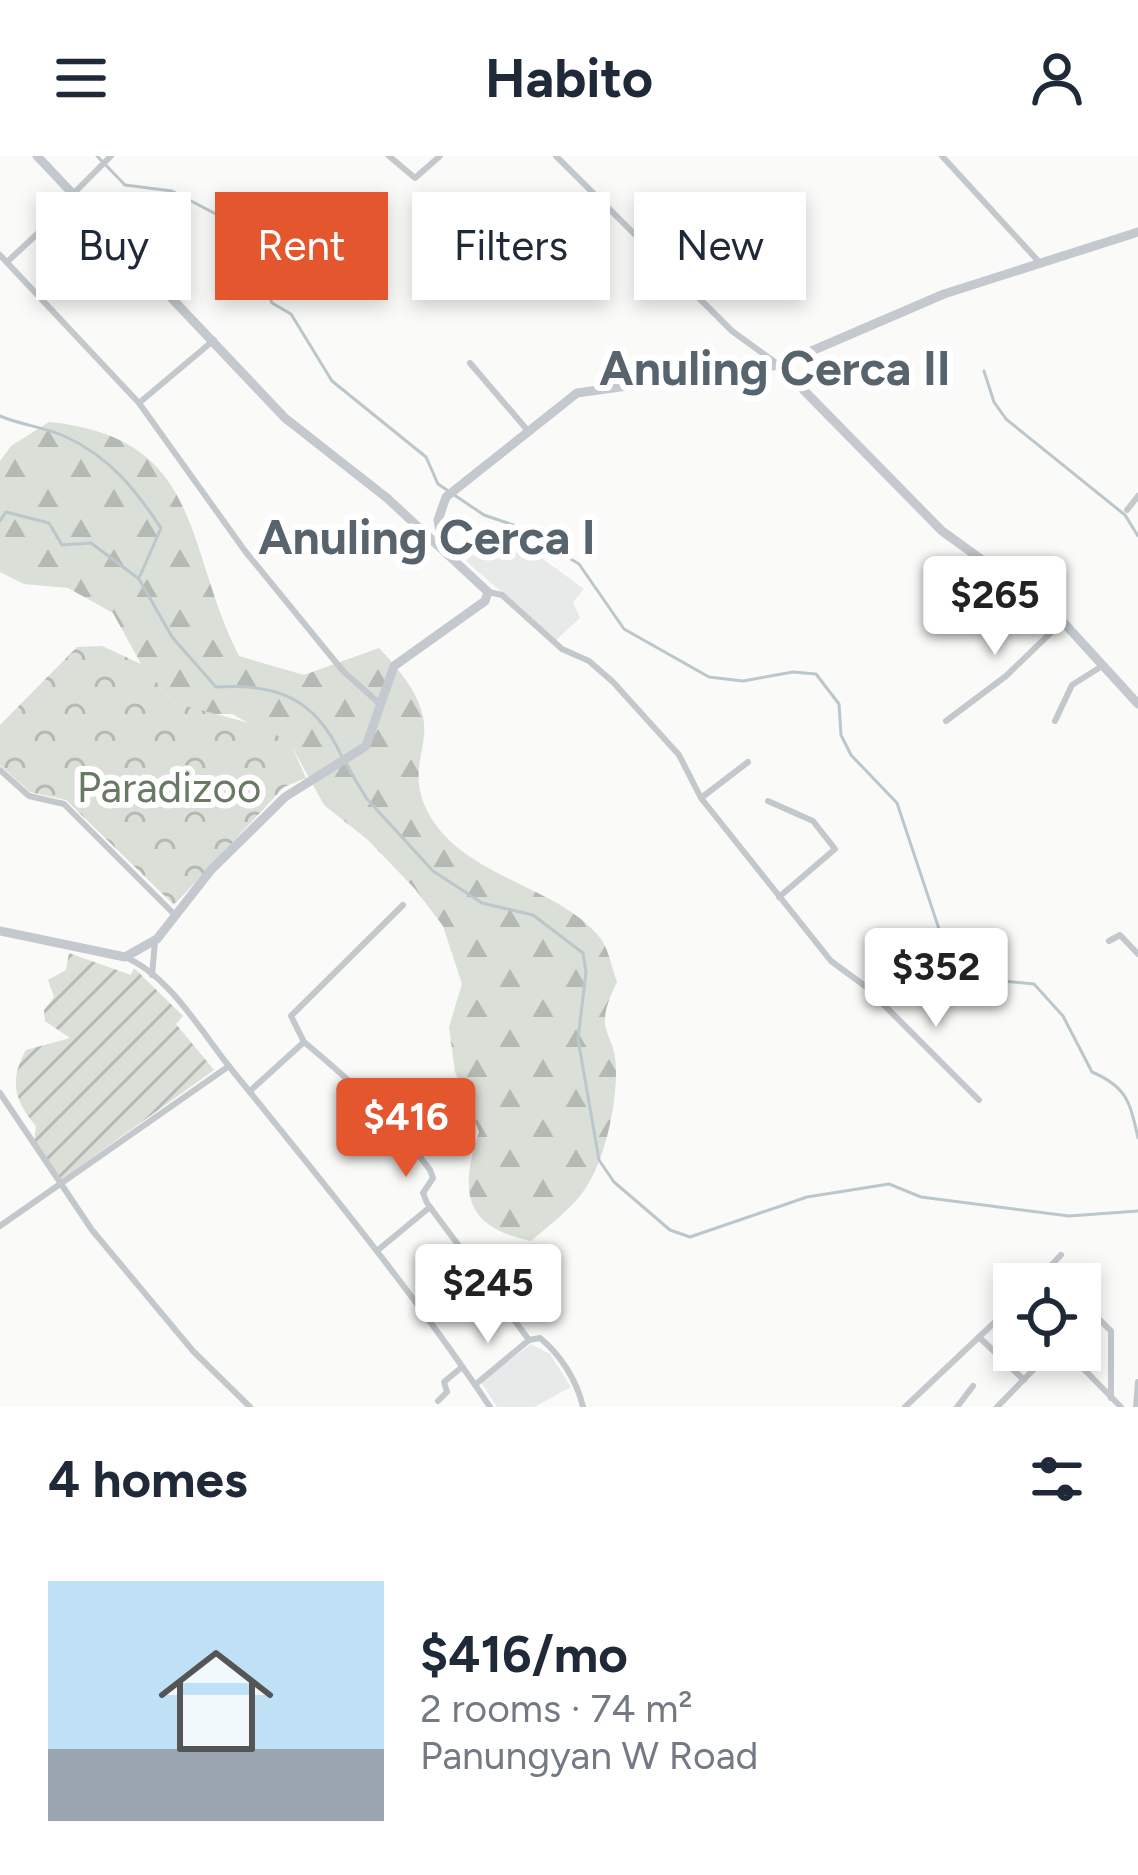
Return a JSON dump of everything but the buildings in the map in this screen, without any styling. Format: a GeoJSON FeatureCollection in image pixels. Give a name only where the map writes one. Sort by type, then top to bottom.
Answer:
{"type":"FeatureCollection","features":[{"type":"Feature","properties":{"kind":"main road"},"geometry":{"type":"LineString","coordinates":[[38,156],[73,192]]}},
{"type":"Feature","properties":{"kind":"main road"},"geometry":{"type":"LineString","coordinates":[[443,549],[438,520],[446,496],[568,397],[586,390],[779,364],[944,294],[1138,232]]}},
{"type":"Feature","properties":{"kind":"main road"},"geometry":{"type":"LineString","coordinates":[[0,931],[125,957],[157,939],[174,914],[285,797],[338,767],[372,739],[394,666],[485,601],[488,592],[443,549],[311,443],[176,300]]}},
{"type":"Feature","properties":{"kind":"main road"},"geometry":{"type":"LineString","coordinates":[[779,364],[942,531],[1063,621],[1138,704]]}},
{"type":"Feature","properties":{"kind":"main road"},"geometry":{"type":"LineString","coordinates":[[416,527],[438,520]]}},
{"type":"Feature","properties":{"kind":"street"},"geometry":{"type":"LineString","coordinates":[[389,156],[415,178],[440,156]]}},
{"type":"Feature","properties":{"kind":"street"},"geometry":{"type":"LineString","coordinates":[[556,156],[732,331],[779,364]]}},
{"type":"Feature","properties":{"kind":"street"},"geometry":{"type":"LineString","coordinates":[[942,156],[1042,265]]}},
{"type":"Feature","properties":{"kind":"street"},"geometry":{"type":"LineString","coordinates":[[79,192],[106,160]]}},
{"type":"Feature","properties":{"kind":"street"},"geometry":{"type":"LineString","coordinates":[[8,262],[36,234]]}},
{"type":"Feature","properties":{"kind":"street"},"geometry":{"type":"LineString","coordinates":[[0,255],[140,403],[245,551],[343,671],[380,704]]}},
{"type":"Feature","properties":{"kind":"street"},"geometry":{"type":"LineString","coordinates":[[140,403],[214,340]]}},
{"type":"Feature","properties":{"kind":"street"},"geometry":{"type":"LineString","coordinates":[[470,363],[529,432]]}},
{"type":"Feature","properties":{"kind":"street"},"geometry":{"type":"LineString","coordinates":[[1127,510],[1137,500]]}},
{"type":"Feature","properties":{"kind":"street"},"geometry":{"type":"LineString","coordinates":[[488,592],[502,595],[562,649],[596,666],[679,754],[701,798],[831,962],[865,986],[979,1100]]}},
{"type":"Feature","properties":{"kind":"street"},"geometry":{"type":"LineString","coordinates":[[946,721],[1006,676],[1063,621]]}},
{"type":"Feature","properties":{"kind":"street"},"geometry":{"type":"LineString","coordinates":[[1054,721],[1072,685],[1102,666]]}},
{"type":"Feature","properties":{"kind":"street"},"geometry":{"type":"LineString","coordinates":[[701,798],[748,762]]}},
{"type":"Feature","properties":{"kind":"street"},"geometry":{"type":"LineString","coordinates":[[0,770],[29,796],[64,804],[174,914]]}},
{"type":"Feature","properties":{"kind":"street"},"geometry":{"type":"LineString","coordinates":[[768,801],[813,821],[835,850],[779,897]]}},
{"type":"Feature","properties":{"kind":"street"},"geometry":{"type":"LineString","coordinates":[[403,905],[291,1016],[304,1042],[401,1129],[432,1174],[423,1192],[430,1207],[529,1340]]}},
{"type":"Feature","properties":{"kind":"street"},"geometry":{"type":"LineString","coordinates":[[1109,941],[1120,935],[1138,954]]}},
{"type":"Feature","properties":{"kind":"street"},"geometry":{"type":"LineString","coordinates":[[152,975],[150,956],[157,939]]}},
{"type":"Feature","properties":{"kind":"street"},"geometry":{"type":"LineString","coordinates":[[125,957],[152,975],[250,1091],[378,1250],[490,1407]]}},
{"type":"Feature","properties":{"kind":"street"},"geometry":{"type":"LineString","coordinates":[[250,1091],[304,1042]]}},
{"type":"Feature","properties":{"kind":"street"},"geometry":{"type":"LineString","coordinates":[[0,1226],[229,1066]]}},
{"type":"Feature","properties":{"kind":"street"},"geometry":{"type":"LineString","coordinates":[[401,1129],[445,1089]]}},
{"type":"Feature","properties":{"kind":"street"},"geometry":{"type":"LineString","coordinates":[[0,1093],[58,1187],[172,1328],[250,1407]]}},
{"type":"Feature","properties":{"kind":"street"},"geometry":{"type":"LineString","coordinates":[[378,1250],[430,1207]]}},
{"type":"Feature","properties":{"kind":"street"},"geometry":{"type":"LineString","coordinates":[[1053,1263],[1061,1255]]}},
{"type":"Feature","properties":{"kind":"street"},"geometry":{"type":"LineString","coordinates":[[1101,1320],[1112,1330],[1112,1398]]}},
{"type":"Feature","properties":{"kind":"street"},"geometry":{"type":"LineString","coordinates":[[905,1407],[993,1324]]}},
{"type":"Feature","properties":{"kind":"street"},"geometry":{"type":"LineString","coordinates":[[980,1336],[1024,1380]]}},
{"type":"Feature","properties":{"kind":"street"},"geometry":{"type":"LineString","coordinates":[[475,1384],[529,1340],[540,1338],[571,1376],[583,1407]]}},
{"type":"Feature","properties":{"kind":"street"},"geometry":{"type":"LineString","coordinates":[[438,1401],[446,1394],[444,1382],[462,1367]]}},
{"type":"Feature","properties":{"kind":"street"},"geometry":{"type":"LineString","coordinates":[[997,1407],[1034,1371]]}},
{"type":"Feature","properties":{"kind":"street"},"geometry":{"type":"LineString","coordinates":[[1087,1371],[1121,1407]]}},
{"type":"Feature","properties":{"kind":"street"},"geometry":{"type":"LineString","coordinates":[[1136,1407],[1138,1382]]}},
{"type":"Feature","properties":{"kind":"street"},"geometry":{"type":"LineString","coordinates":[[957,1407],[973,1386]]}},
{"type":"Feature","properties":{"kind":"shaded area"},"geometry":{"type":"Polygon","coordinates":[[[496,525],[584,589],[573,602],[580,618],[556,640],[466,561],[496,525]]]}},
{"type":"Feature","properties":{"kind":"shaded area"},"geometry":{"type":"Polygon","coordinates":[[[531,1344],[550,1354],[571,1387],[534,1407],[497,1407],[481,1382],[531,1344]]]}},
{"type":"Feature","properties":{"kind":"green space"},"geometry":{"type":"Polygon","coordinates":[[[49,422],[100,432],[137,450],[163,474],[182,504],[239,656],[304,675],[379,648],[406,680],[420,707],[424,729],[419,786],[430,816],[446,837],[490,869],[562,906],[604,943],[617,982],[605,1023],[616,1071],[607,1136],[580,1196],[531,1241],[492,1226],[472,1204],[469,1172],[479,1132],[455,1072],[449,1027],[462,984],[443,926],[415,889],[368,840],[324,805],[292,747],[232,714],[207,714],[174,703],[141,664],[113,613],[68,588],[24,584],[0,572],[0,461],[11,446],[49,422]]]}},
{"type":"Feature","properties":{"kind":"green space","name":"Paradizoo"},"geometry":{"type":"Polygon","coordinates":[[[102,646],[141,664],[174,703],[268,728],[292,747],[306,778],[284,787],[174,905],[66,800],[30,792],[0,765],[0,725],[77,647],[102,646]]]}},
{"type":"Feature","properties":{"kind":"green space"},"geometry":{"type":"Polygon","coordinates":[[[69,953],[131,975],[134,968],[183,1016],[176,1024],[214,1070],[61,1180],[34,1143],[36,1126],[19,1099],[16,1081],[26,1050],[70,1038],[45,1021],[44,1010],[54,997],[48,980],[66,970],[69,953]]]}},
{"type":"Feature","properties":{"kind":"waterway"},"geometry":{"type":"LineString","coordinates":[[97,156],[125,185],[172,191],[233,223],[256,259],[272,303],[291,314],[332,381],[426,457],[438,484],[484,515],[516,526],[579,564],[624,629],[709,677],[743,681],[793,672],[816,674],[839,704],[841,735],[851,755],[897,803],[947,953],[964,977],[1034,984],[1063,1016],[1092,1072],[1125,1097],[1138,1138]]}},
{"type":"Feature","properties":{"kind":"waterway"},"geometry":{"type":"LineString","coordinates":[[984,371],[994,402],[1006,419],[1125,515],[1138,536]]}},
{"type":"Feature","properties":{"kind":"waterway"},"geometry":{"type":"LineString","coordinates":[[0,416],[80,444],[131,487],[161,528],[140,576]]}},
{"type":"Feature","properties":{"kind":"waterway"},"geometry":{"type":"LineString","coordinates":[[0,521],[6,512],[49,523],[62,545],[91,543],[139,579],[172,637],[216,687],[257,688],[291,698],[319,720],[341,755]]}},
{"type":"Feature","properties":{"kind":"waterway"},"geometry":{"type":"LineString","coordinates":[[345,763],[367,799],[433,871],[482,903],[533,915],[583,953],[586,972],[578,1039],[599,1160],[614,1182],[670,1230],[690,1237],[807,1197],[889,1184],[921,1197],[1069,1216],[1138,1211]]}},
{"type":"Feature","properties":{"kind":"district","name":"Anuling Cerca II"},"geometry":{"type":"Point","coordinates":[775,368]}},
{"type":"Feature","properties":{"kind":"district","name":"Anuling Cerca I"},"geometry":{"type":"Point","coordinates":[427,537]}}]}
